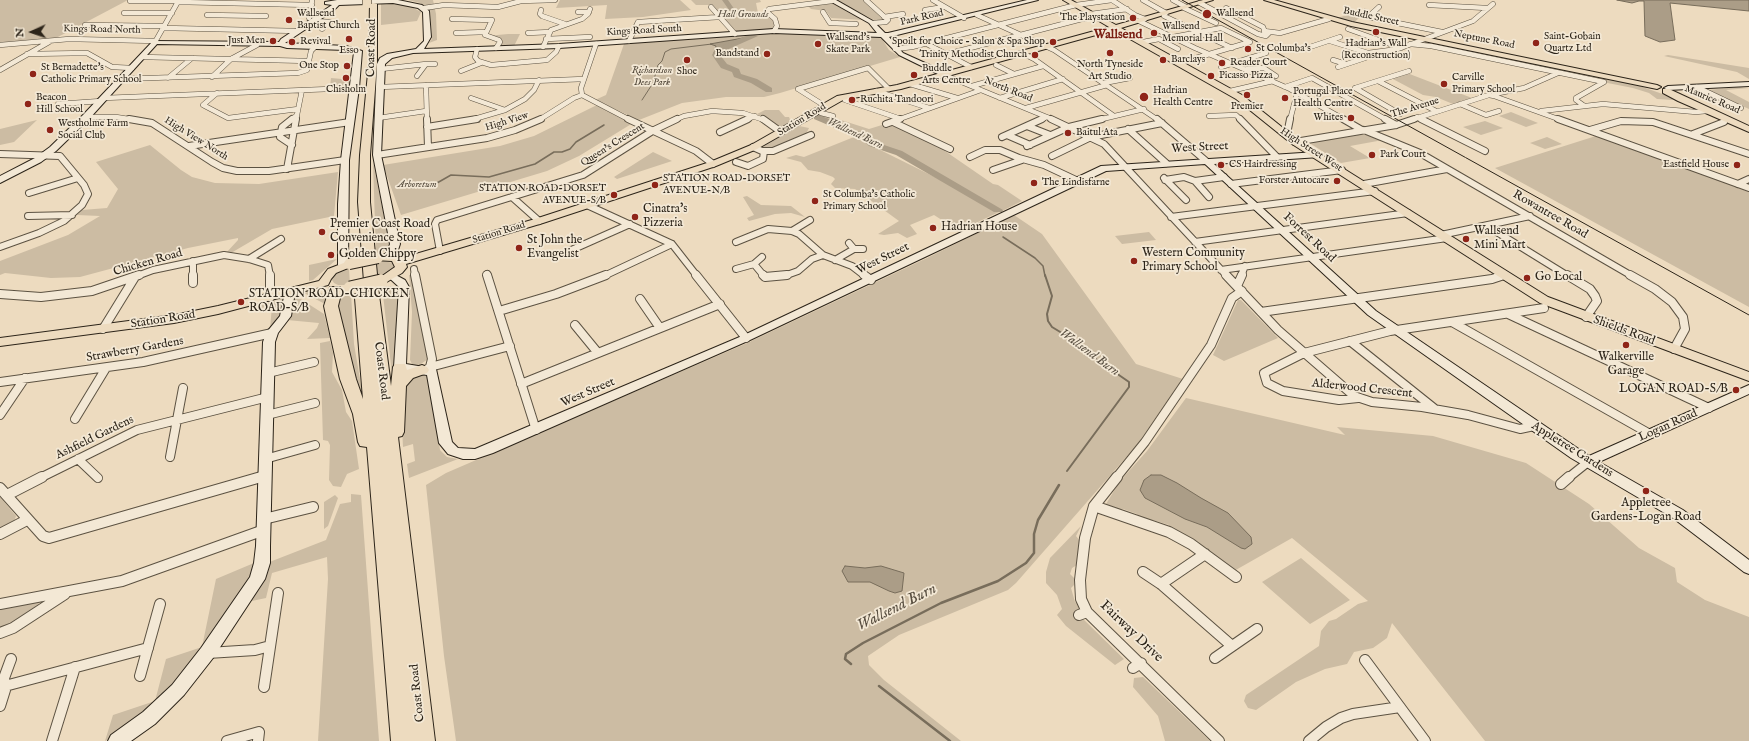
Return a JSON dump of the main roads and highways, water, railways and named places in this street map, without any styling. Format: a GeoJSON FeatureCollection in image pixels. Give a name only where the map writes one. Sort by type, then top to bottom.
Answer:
{"type":"FeatureCollection","features":[{"type":"Feature","properties":{"kind":"highway","name":"Coast Road"},"geometry":{"type":"LineString","coordinates":[[365,2],[373,63],[365,155],[364,202],[372,295],[395,477],[424,741]]}},
{"type":"Feature","properties":{"kind":"highway","name":"Coast Road"},"geometry":{"type":"LineString","coordinates":[[365,2],[367,64],[355,204],[382,536],[402,741]]}},
{"type":"Feature","properties":{"kind":"highway"},"geometry":{"type":"LineString","coordinates":[[336,287],[331,306],[348,379],[361,414],[382,536]]}},
{"type":"Feature","properties":{"kind":"highway"},"geometry":{"type":"LineString","coordinates":[[395,477],[400,367]]}},
{"type":"Feature","properties":{"kind":"highway"},"geometry":{"type":"LineString","coordinates":[[399,385],[408,375],[426,369]]}},
{"type":"Feature","properties":{"kind":"main road","name":"High Street West"},"geometry":{"type":"LineString","coordinates":[[1066,0],[1230,91],[1248,103],[1295,142],[1342,170],[1504,275]]}},
{"type":"Feature","properties":{"kind":"main road","name":"Buddle Street"},"geometry":{"type":"LineString","coordinates":[[1267,0],[1329,19],[1424,39]]}},
{"type":"Feature","properties":{"kind":"main road","name":"Station Road"},"geometry":{"type":"LineString","coordinates":[[0,342],[174,319],[270,294],[336,287],[386,279],[398,271],[401,267],[400,262],[539,221],[713,164],[753,148],[845,97],[910,84],[942,74],[1165,15],[1185,7],[1205,2]]}},
{"type":"Feature","properties":{"kind":"main road","name":"Neptune Road"},"geometry":{"type":"LineString","coordinates":[[1424,39],[1667,90]]}},
{"type":"Feature","properties":{"kind":"main road","name":"Maurice Road"},"geometry":{"type":"LineString","coordinates":[[1667,90],[1707,111],[1749,128]]}},
{"type":"Feature","properties":{"kind":"main road"},"geometry":{"type":"LineString","coordinates":[[336,287],[325,278],[332,271],[346,265],[383,257],[395,258],[400,262]]}},
{"type":"Feature","properties":{"kind":"main road","name":"Shields Road"},"geometry":{"type":"LineString","coordinates":[[1504,275],[1544,300],[1749,377]]}},
{"type":"Feature","properties":{"kind":"waterway","name":"Wallsend Burn"},"geometry":{"type":"LineString","coordinates":[[725,0],[734,13]]}},
{"type":"Feature","properties":{"kind":"waterway","name":"Wallsend Burn"},"geometry":{"type":"LineString","coordinates":[[754,36],[719,50],[716,55],[724,66],[736,71],[737,75],[754,81],[769,90]]}},
{"type":"Feature","properties":{"kind":"waterway"},"geometry":{"type":"LineString","coordinates":[[642,100],[653,83],[658,65],[662,61],[665,52],[671,49],[712,44]]}},
{"type":"Feature","properties":{"kind":"waterway","name":"Wallsend Burn"},"geometry":{"type":"LineString","coordinates":[[817,117],[864,137],[872,144],[882,146],[899,153],[998,210]]}},
{"type":"Feature","properties":{"kind":"waterway"},"geometry":{"type":"LineString","coordinates":[[412,188],[420,186],[430,187],[451,175],[489,177],[535,164],[554,152],[562,152],[570,149],[576,142],[604,125]]}},
{"type":"Feature","properties":{"kind":"waterway","name":"Wallsend Burn"},"geometry":{"type":"LineString","coordinates":[[1003,237],[1035,258],[1043,266],[1045,276]]}},
{"type":"Feature","properties":{"kind":"waterway","name":"Wallsend Burn"},"geometry":{"type":"LineString","coordinates":[[1045,275],[1052,296],[1047,314],[1048,321],[1052,327],[1075,341],[1077,346],[1129,382],[1129,387],[1067,471]]}},
{"type":"Feature","properties":{"kind":"waterway","name":"Wallsend Burn"},"geometry":{"type":"LineString","coordinates":[[851,664],[845,659],[846,654],[863,643],[941,603],[998,581],[1026,563],[1034,553],[1034,534],[1038,520],[1059,485]]}},
{"type":"Feature","properties":{"kind":"waterway"},"geometry":{"type":"LineString","coordinates":[[879,686],[950,741]]}},
{"type":"Feature","properties":{"kind":"tram line"},"geometry":{"type":"LineString","coordinates":[[1182,0],[1749,315]]}},
{"type":"Feature","properties":{"kind":"place","name":"Wallsend"},"geometry":{"type":"Point","coordinates":[1207,14]}},
{"type":"Feature","properties":{"kind":"place","name":"The Playstation"},"geometry":{"type":"Point","coordinates":[1133,18]}},
{"type":"Feature","properties":{"kind":"place","name":"Wallsend Baptist Church"},"geometry":{"type":"Point","coordinates":[289,20]}},
{"type":"Feature","properties":{"kind":"place","name":"Hadrian's Wall (Reconstruction)"},"geometry":{"type":"Point","coordinates":[1376,32]}},
{"type":"Feature","properties":{"kind":"place","name":"Wallsend Memorial Hall"},"geometry":{"type":"Point","coordinates":[1154,33]}},
{"type":"Feature","properties":{"kind":"place","name":"Esso"},"geometry":{"type":"Point","coordinates":[349,39]}},
{"type":"Feature","properties":{"kind":"place","name":"Just Men"},"geometry":{"type":"Point","coordinates":[273,41]}},
{"type":"Feature","properties":{"kind":"place","name":"Revival"},"geometry":{"type":"Point","coordinates":[292,42]}},
{"type":"Feature","properties":{"kind":"place","name":"Spoilt for Choice - Salon & Spa Shop"},"geometry":{"type":"Point","coordinates":[1053,42]}},
{"type":"Feature","properties":{"kind":"place","name":"Saint-Gobain Quartz Ltd"},"geometry":{"type":"Point","coordinates":[1536,43]}},
{"type":"Feature","properties":{"kind":"place","name":"Wallsend's Skate Park"},"geometry":{"type":"Point","coordinates":[818,44]}},
{"type":"Feature","properties":{"kind":"place","name":"St Columba's"},"geometry":{"type":"Point","coordinates":[1248,49]}},
{"type":"Feature","properties":{"kind":"place","name":"North Tyneside Art Studio"},"geometry":{"type":"Point","coordinates":[1110,53]}},
{"type":"Feature","properties":{"kind":"place","name":"Bandstand"},"geometry":{"type":"Point","coordinates":[767,54]}},
{"type":"Feature","properties":{"kind":"place","name":"Trinity Methodist Church"},"geometry":{"type":"Point","coordinates":[1035,55]}},
{"type":"Feature","properties":{"kind":"place","name":"Shoe"},"geometry":{"type":"Point","coordinates":[687,60]}},
{"type":"Feature","properties":{"kind":"place","name":"Barclays"},"geometry":{"type":"Point","coordinates":[1163,60]}},
{"type":"Feature","properties":{"kind":"place","name":"Reader Court"},"geometry":{"type":"Point","coordinates":[1222,63]}},
{"type":"Feature","properties":{"kind":"place","name":"One Stop"},"geometry":{"type":"Point","coordinates":[347,66]}},
{"type":"Feature","properties":{"kind":"place","name":"St Bernadette's Catholic Primary School"},"geometry":{"type":"Point","coordinates":[33,74]}},
{"type":"Feature","properties":{"kind":"place","name":"Buddle Arts Centre"},"geometry":{"type":"Point","coordinates":[914,75]}},
{"type":"Feature","properties":{"kind":"place","name":"Picasso Pizza"},"geometry":{"type":"Point","coordinates":[1211,76]}},
{"type":"Feature","properties":{"kind":"place","name":"Chisholm"},"geometry":{"type":"Point","coordinates":[346,78]}},
{"type":"Feature","properties":{"kind":"place","name":"Carville Primary School"},"geometry":{"type":"Point","coordinates":[1444,84]}},
{"type":"Feature","properties":{"kind":"place","name":"Premier"},"geometry":{"type":"Point","coordinates":[1247,95]}},
{"type":"Feature","properties":{"kind":"place","name":"Hadrian Health Centre"},"geometry":{"type":"Point","coordinates":[1144,97]}},
{"type":"Feature","properties":{"kind":"place","name":"Portugal Place Health Centre"},"geometry":{"type":"Point","coordinates":[1285,98]}},
{"type":"Feature","properties":{"kind":"place","name":"Ruchita Tandoori"},"geometry":{"type":"Point","coordinates":[852,100]}},
{"type":"Feature","properties":{"kind":"place","name":"Beacon Hill School"},"geometry":{"type":"Point","coordinates":[28,104]}},
{"type":"Feature","properties":{"kind":"place","name":"Whites"},"geometry":{"type":"Point","coordinates":[1351,118]}},
{"type":"Feature","properties":{"kind":"place","name":"Westholme Farm Social Club"},"geometry":{"type":"Point","coordinates":[50,130]}},
{"type":"Feature","properties":{"kind":"place","name":"Baitul Ata"},"geometry":{"type":"Point","coordinates":[1068,133]}},
{"type":"Feature","properties":{"kind":"place","name":"Park Court"},"geometry":{"type":"Point","coordinates":[1372,155]}},
{"type":"Feature","properties":{"kind":"place","name":"CS Hairdressing"},"geometry":{"type":"Point","coordinates":[1221,165]}},
{"type":"Feature","properties":{"kind":"place","name":"Eastfield House"},"geometry":{"type":"Point","coordinates":[1737,165]}},
{"type":"Feature","properties":{"kind":"place","name":"Forster Autocare"},"geometry":{"type":"Point","coordinates":[1337,181]}},
{"type":"Feature","properties":{"kind":"place","name":"The Lindisfarne"},"geometry":{"type":"Point","coordinates":[1034,183]}},
{"type":"Feature","properties":{"kind":"place","name":"STATION ROAD-DORSET AVENUE-N/B"},"geometry":{"type":"Point","coordinates":[655,185]}},
{"type":"Feature","properties":{"kind":"place","name":"STATION ROAD-DORSET AVENUE-S/B"},"geometry":{"type":"Point","coordinates":[614,195]}},
{"type":"Feature","properties":{"kind":"place","name":"St Columba's Catholic Primary School"},"geometry":{"type":"Point","coordinates":[815,201]}},
{"type":"Feature","properties":{"kind":"place","name":"Cinatra's Pizzeria"},"geometry":{"type":"Point","coordinates":[635,217]}},
{"type":"Feature","properties":{"kind":"place","name":"Hadrian House"},"geometry":{"type":"Point","coordinates":[933,228]}},
{"type":"Feature","properties":{"kind":"place","name":"Premier Coast Road Convenience Store"},"geometry":{"type":"Point","coordinates":[322,232]}},
{"type":"Feature","properties":{"kind":"place","name":"Wallsend Mini Mart"},"geometry":{"type":"Point","coordinates":[1466,239]}},
{"type":"Feature","properties":{"kind":"place","name":"St John the Evangelist"},"geometry":{"type":"Point","coordinates":[519,248]}},
{"type":"Feature","properties":{"kind":"place","name":"Golden Chippy"},"geometry":{"type":"Point","coordinates":[331,255]}},
{"type":"Feature","properties":{"kind":"place","name":"Western Community Primary School"},"geometry":{"type":"Point","coordinates":[1134,261]}},
{"type":"Feature","properties":{"kind":"place","name":"Go Local"},"geometry":{"type":"Point","coordinates":[1527,278]}},
{"type":"Feature","properties":{"kind":"place","name":"STATION ROAD-CHICKEN ROAD-S/B"},"geometry":{"type":"Point","coordinates":[241,302]}},
{"type":"Feature","properties":{"kind":"place","name":"Walkerville Garage"},"geometry":{"type":"Point","coordinates":[1626,345]}},
{"type":"Feature","properties":{"kind":"place","name":"LOGAN ROAD-S/B"},"geometry":{"type":"Point","coordinates":[1736,390]}},
{"type":"Feature","properties":{"kind":"place","name":"Appletree Gardens-Logan Road"},"geometry":{"type":"Point","coordinates":[1646,491]}},
{"type":"Feature","properties":{"kind":"district","name":"Wallsend"},"geometry":{"type":"Point","coordinates":[1118,35]}},
{"type":"Feature","properties":{"kind":"park label","name":"Hall Grounds"},"geometry":{"type":"Point","coordinates":[743,15]}},
{"type":"Feature","properties":{"kind":"park label","name":"Richardson Dees Park"},"geometry":{"type":"Point","coordinates":[652,76]}},
{"type":"Feature","properties":{"kind":"park label","name":"Arboretum"},"geometry":{"type":"Point","coordinates":[417,185]}}]}
